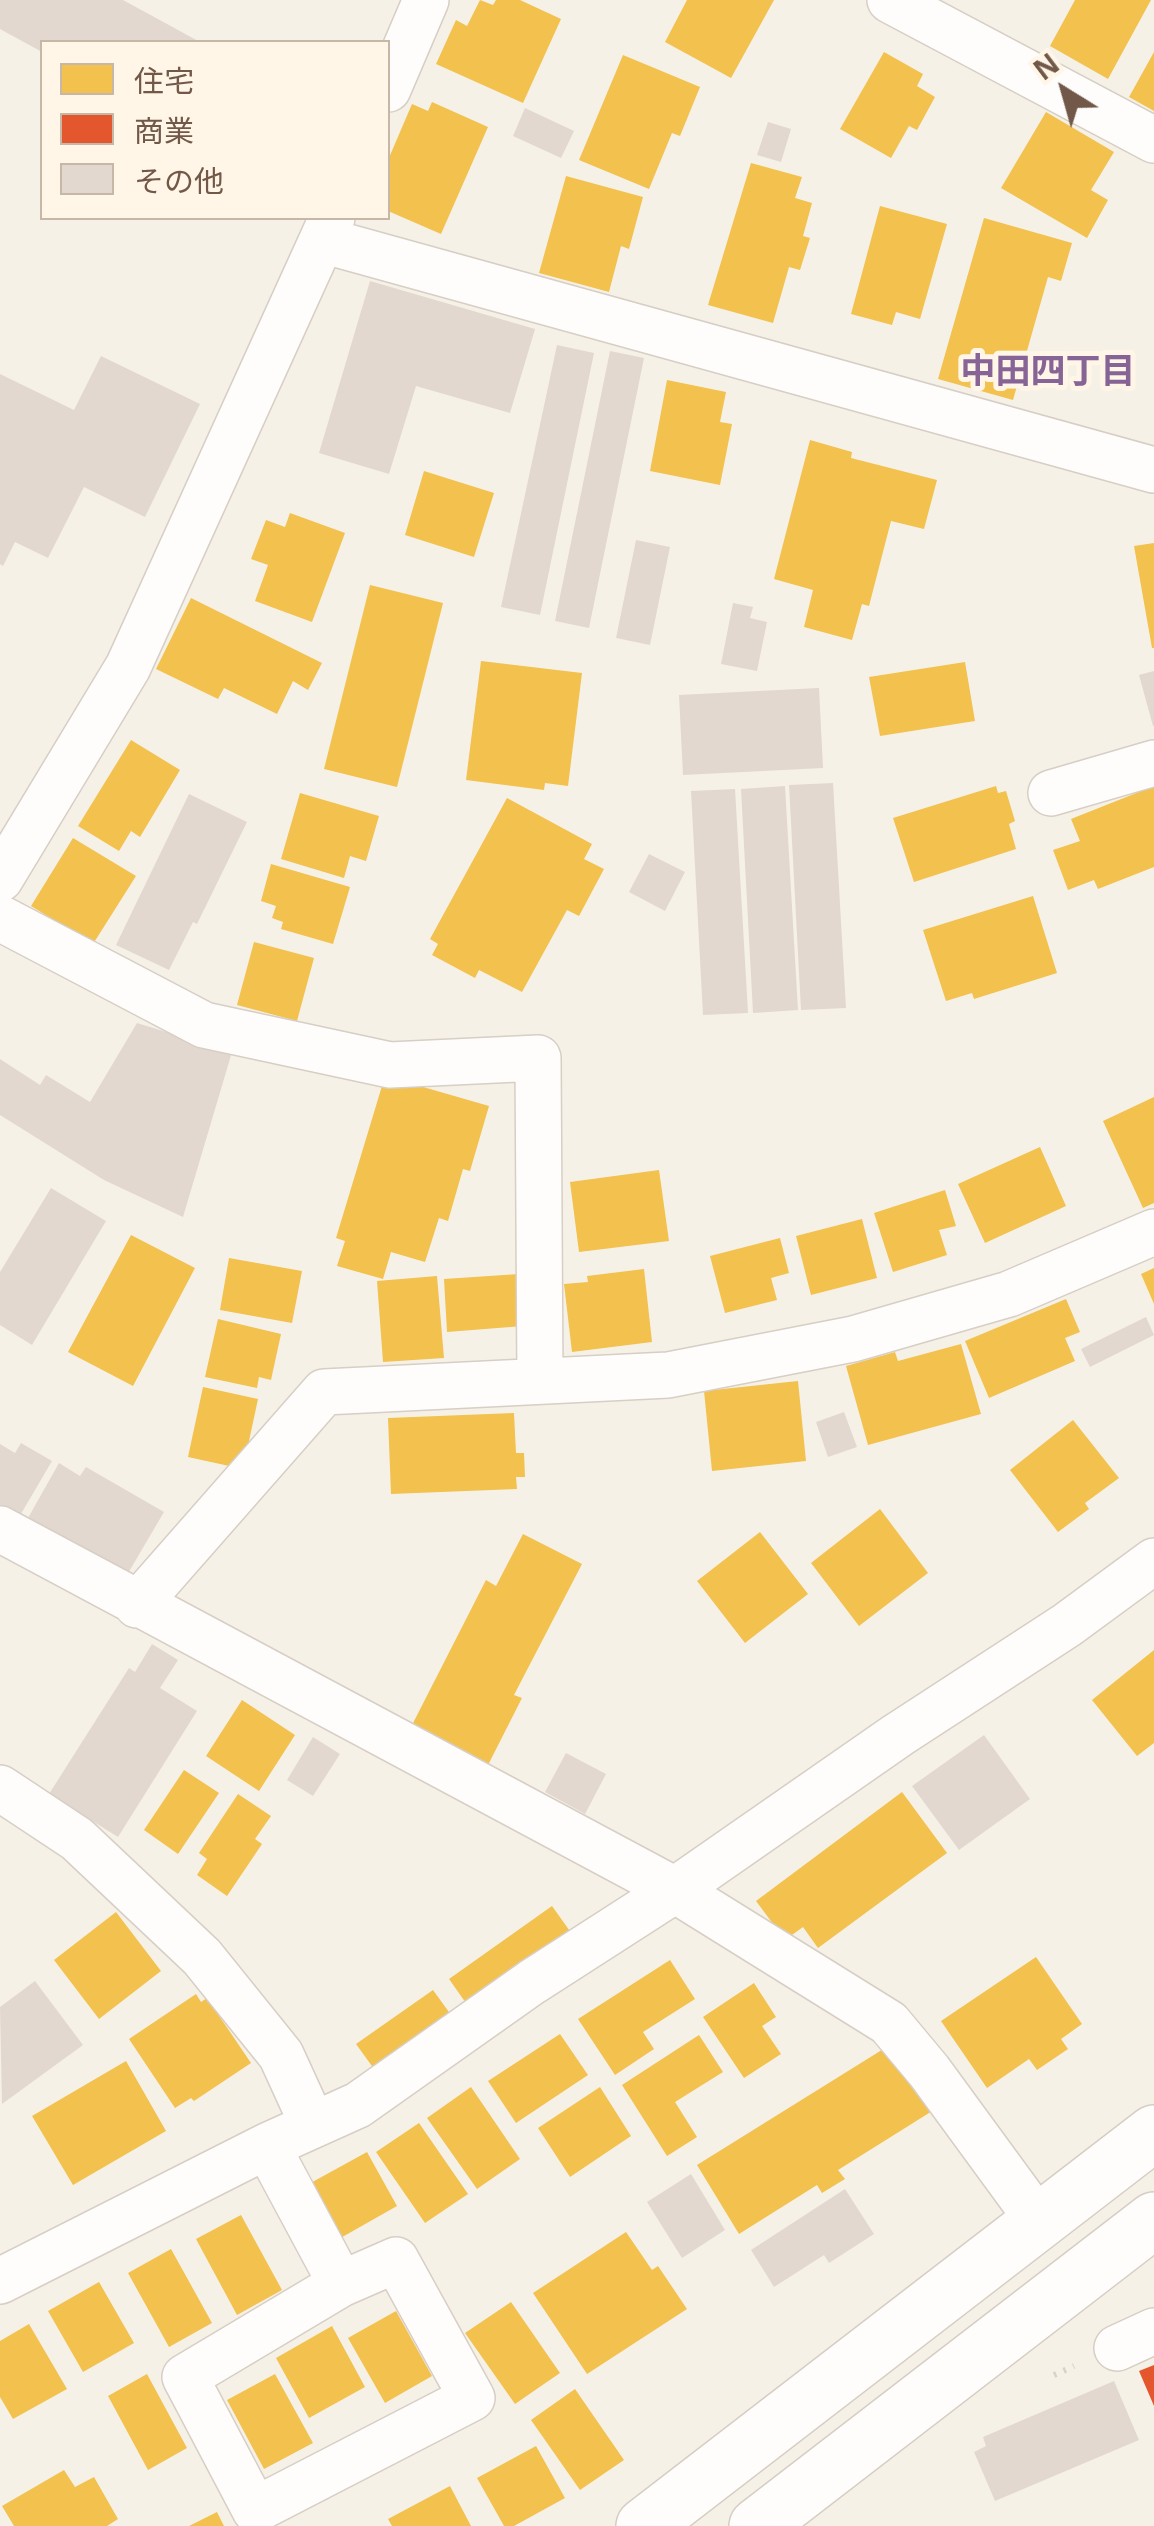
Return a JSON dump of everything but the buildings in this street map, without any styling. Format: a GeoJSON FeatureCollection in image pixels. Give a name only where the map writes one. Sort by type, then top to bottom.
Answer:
{"type":"FeatureCollection","features":[{"type":"Feature","properties":{"kind":"street"},"geometry":{"type":"LineString","coordinates":[[390,84],[426,0]]}},
{"type":"Feature","properties":{"kind":"street"},"geometry":{"type":"LineString","coordinates":[[890,0],[1154,140]]}},
{"type":"Feature","properties":{"kind":"street"},"geometry":{"type":"LineString","coordinates":[[0,879],[128,668],[327,229],[1154,470]]}},
{"type":"Feature","properties":{"kind":"street"},"geometry":{"type":"LineString","coordinates":[[1051,793],[1154,763]]}},
{"type":"Feature","properties":{"kind":"street"},"geometry":{"type":"LineString","coordinates":[[0,918],[204,1025],[390,1065],[538,1058],[540,1381]]}},
{"type":"Feature","properties":{"kind":"street"},"geometry":{"type":"LineString","coordinates":[[137,1605],[324,1392],[668,1375],[853,1339],[1009,1294],[1154,1232]]}},
{"type":"Feature","properties":{"kind":"street"},"geometry":{"type":"LineString","coordinates":[[0,1530],[675,1890],[889,2023],[1038,2220]]}},
{"type":"Feature","properties":{"kind":"street"},"geometry":{"type":"LineString","coordinates":[[0,2281],[267,2146],[358,2106],[532,1982],[1067,1625],[1154,1561]]}},
{"type":"Feature","properties":{"kind":"street"},"geometry":{"type":"LineString","coordinates":[[0,1788],[77,1839],[202,1957],[281,2054],[313,2125]]}},
{"type":"Feature","properties":{"kind":"street"},"geometry":{"type":"LineString","coordinates":[[644,2526],[1154,2133]]}},
{"type":"Feature","properties":{"kind":"street"},"geometry":{"type":"LineString","coordinates":[[267,2146],[341,2284]]}},
{"type":"Feature","properties":{"kind":"street"},"geometry":{"type":"LineString","coordinates":[[757,2526],[1154,2220]]}},
{"type":"Feature","properties":{"kind":"street"},"geometry":{"type":"LineString","coordinates":[[396,2260],[472,2398],[255,2510],[185,2376],[341,2284],[396,2260]]}},
{"type":"Feature","properties":{"kind":"district","name":"中田四丁目"},"geometry":{"type":"Point","coordinates":[1048,373]}}]}
